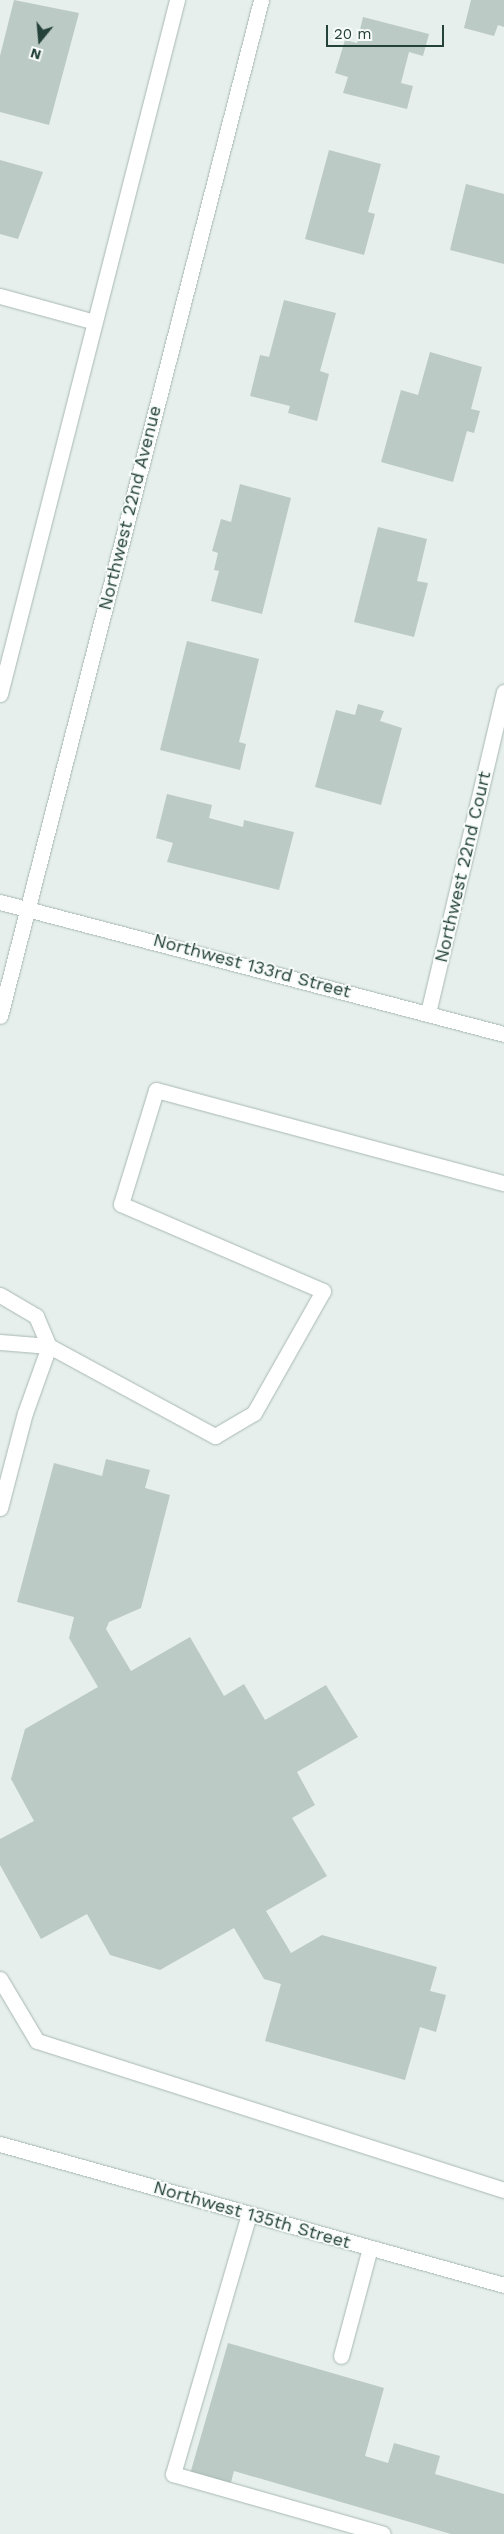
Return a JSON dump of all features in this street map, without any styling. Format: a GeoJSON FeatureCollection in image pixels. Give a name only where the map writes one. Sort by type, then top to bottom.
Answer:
{"type":"FeatureCollection","features":[{"type":"Feature","properties":{"kind":"main road"},"geometry":{"type":"LineString","coordinates":[[0,694],[177,0]]}},
{"type":"Feature","properties":{"kind":"main road","name":"Northwest 22nd Avenue"},"geometry":{"type":"LineString","coordinates":[[0,1016],[261,0]]}},
{"type":"Feature","properties":{"kind":"main road"},"geometry":{"type":"LineString","coordinates":[[0,296],[95,322]]}},
{"type":"Feature","properties":{"kind":"main road","name":"Northwest 22nd Court"},"geometry":{"type":"LineString","coordinates":[[428,1013],[504,692]]}},
{"type":"Feature","properties":{"kind":"main road","name":"Northwest 133rd Street"},"geometry":{"type":"LineString","coordinates":[[0,902],[28,907],[504,1034]]}},
{"type":"Feature","properties":{"kind":"main road"},"geometry":{"type":"LineString","coordinates":[[0,1342],[49,1346],[215,1436],[254,1413],[323,1290],[121,1204],[156,1090],[504,1183]]}},
{"type":"Feature","properties":{"kind":"main road"},"geometry":{"type":"LineString","coordinates":[[0,1295],[36,1316],[49,1346],[24,1413],[0,1508]]}},
{"type":"Feature","properties":{"kind":"main road"},"geometry":{"type":"LineString","coordinates":[[0,1979],[37,2041],[504,2190]]}},
{"type":"Feature","properties":{"kind":"main road","name":"Northwest 135th Street"},"geometry":{"type":"LineString","coordinates":[[0,2144],[504,2285]]}},
{"type":"Feature","properties":{"kind":"main road"},"geometry":{"type":"LineString","coordinates":[[249,2214],[173,2474],[382,2534]]}},
{"type":"Feature","properties":{"kind":"main road"},"geometry":{"type":"LineString","coordinates":[[341,2356],[370,2248]]}},
{"type":"Feature","properties":{"kind":"building"},"geometry":{"type":"Polygon","coordinates":[[[14,0],[79,13],[49,125],[0,112],[0,56],[14,0]]]}},
{"type":"Feature","properties":{"kind":"building"},"geometry":{"type":"Polygon","coordinates":[[[471,0],[504,0],[504,27],[498,25],[494,36],[464,28],[471,0]]]}},
{"type":"Feature","properties":{"kind":"building"},"geometry":{"type":"Polygon","coordinates":[[[363,17],[429,34],[423,56],[409,52],[401,83],[413,86],[407,109],[343,93],[348,77],[335,73],[345,40],[357,43],[363,17]]]}},
{"type":"Feature","properties":{"kind":"building"},"geometry":{"type":"Polygon","coordinates":[[[329,150],[381,164],[368,212],[375,214],[364,255],[305,239],[329,150]]]}},
{"type":"Feature","properties":{"kind":"building"},"geometry":{"type":"Polygon","coordinates":[[[0,160],[43,172],[18,239],[0,234],[0,160]]]}},
{"type":"Feature","properties":{"kind":"building"},"geometry":{"type":"Polygon","coordinates":[[[466,184],[504,194],[504,264],[450,250],[466,184]]]}},
{"type":"Feature","properties":{"kind":"building"},"geometry":{"type":"Polygon","coordinates":[[[284,300],[336,313],[320,371],[329,374],[317,421],[288,413],[290,406],[250,396],[260,355],[269,357],[284,300]]]}},
{"type":"Feature","properties":{"kind":"building"},"geometry":{"type":"Polygon","coordinates":[[[430,352],[482,367],[471,409],[480,411],[474,433],[467,431],[453,482],[381,462],[401,390],[418,395],[430,352]]]}},
{"type":"Feature","properties":{"kind":"building"},"geometry":{"type":"Polygon","coordinates":[[[240,484],[291,498],[262,614],[211,601],[219,571],[214,570],[218,553],[212,551],[221,519],[231,522],[240,484]]]}},
{"type":"Feature","properties":{"kind":"building"},"geometry":{"type":"Polygon","coordinates":[[[378,527],[427,539],[417,581],[428,583],[414,637],[354,622],[378,527]]]}},
{"type":"Feature","properties":{"kind":"building"},"geometry":{"type":"Polygon","coordinates":[[[187,641],[259,659],[239,742],[246,744],[240,770],[160,750],[187,641]]]}},
{"type":"Feature","properties":{"kind":"building"},"geometry":{"type":"Polygon","coordinates":[[[358,704],[384,711],[380,721],[402,728],[381,805],[315,787],[336,710],[355,715],[358,704]]]}},
{"type":"Feature","properties":{"kind":"building"},"geometry":{"type":"Polygon","coordinates":[[[167,794],[212,805],[209,818],[243,827],[244,820],[294,832],[279,890],[167,862],[173,843],[156,838],[167,794]]]}},
{"type":"Feature","properties":{"kind":"building"},"geometry":{"type":"Polygon","coordinates":[[[106,1459],[150,1470],[145,1488],[170,1495],[141,1608],[109,1622],[106,1629],[131,1671],[190,1637],[224,1696],[244,1684],[265,1720],[326,1685],[358,1737],[297,1772],[315,1805],[292,1818],[327,1876],[266,1911],[291,1953],[322,1935],[437,1967],[430,1991],[446,1995],[436,2032],[420,2027],[405,2080],[265,2041],[281,1984],[264,1979],[234,1928],[160,1970],[110,1955],[87,1914],[41,1939],[0,1865],[0,1839],[34,1821],[11,1779],[25,1729],[98,1687],[69,1638],[74,1617],[17,1602],[54,1463],[102,1476],[106,1459]]]}},
{"type":"Feature","properties":{"kind":"building"},"geometry":{"type":"Polygon","coordinates":[[[228,2343],[384,2388],[365,2456],[388,2463],[394,2443],[440,2456],[435,2474],[504,2494],[504,2534],[451,2534],[234,2471],[230,2486],[190,2474],[228,2343]]]}}]}
